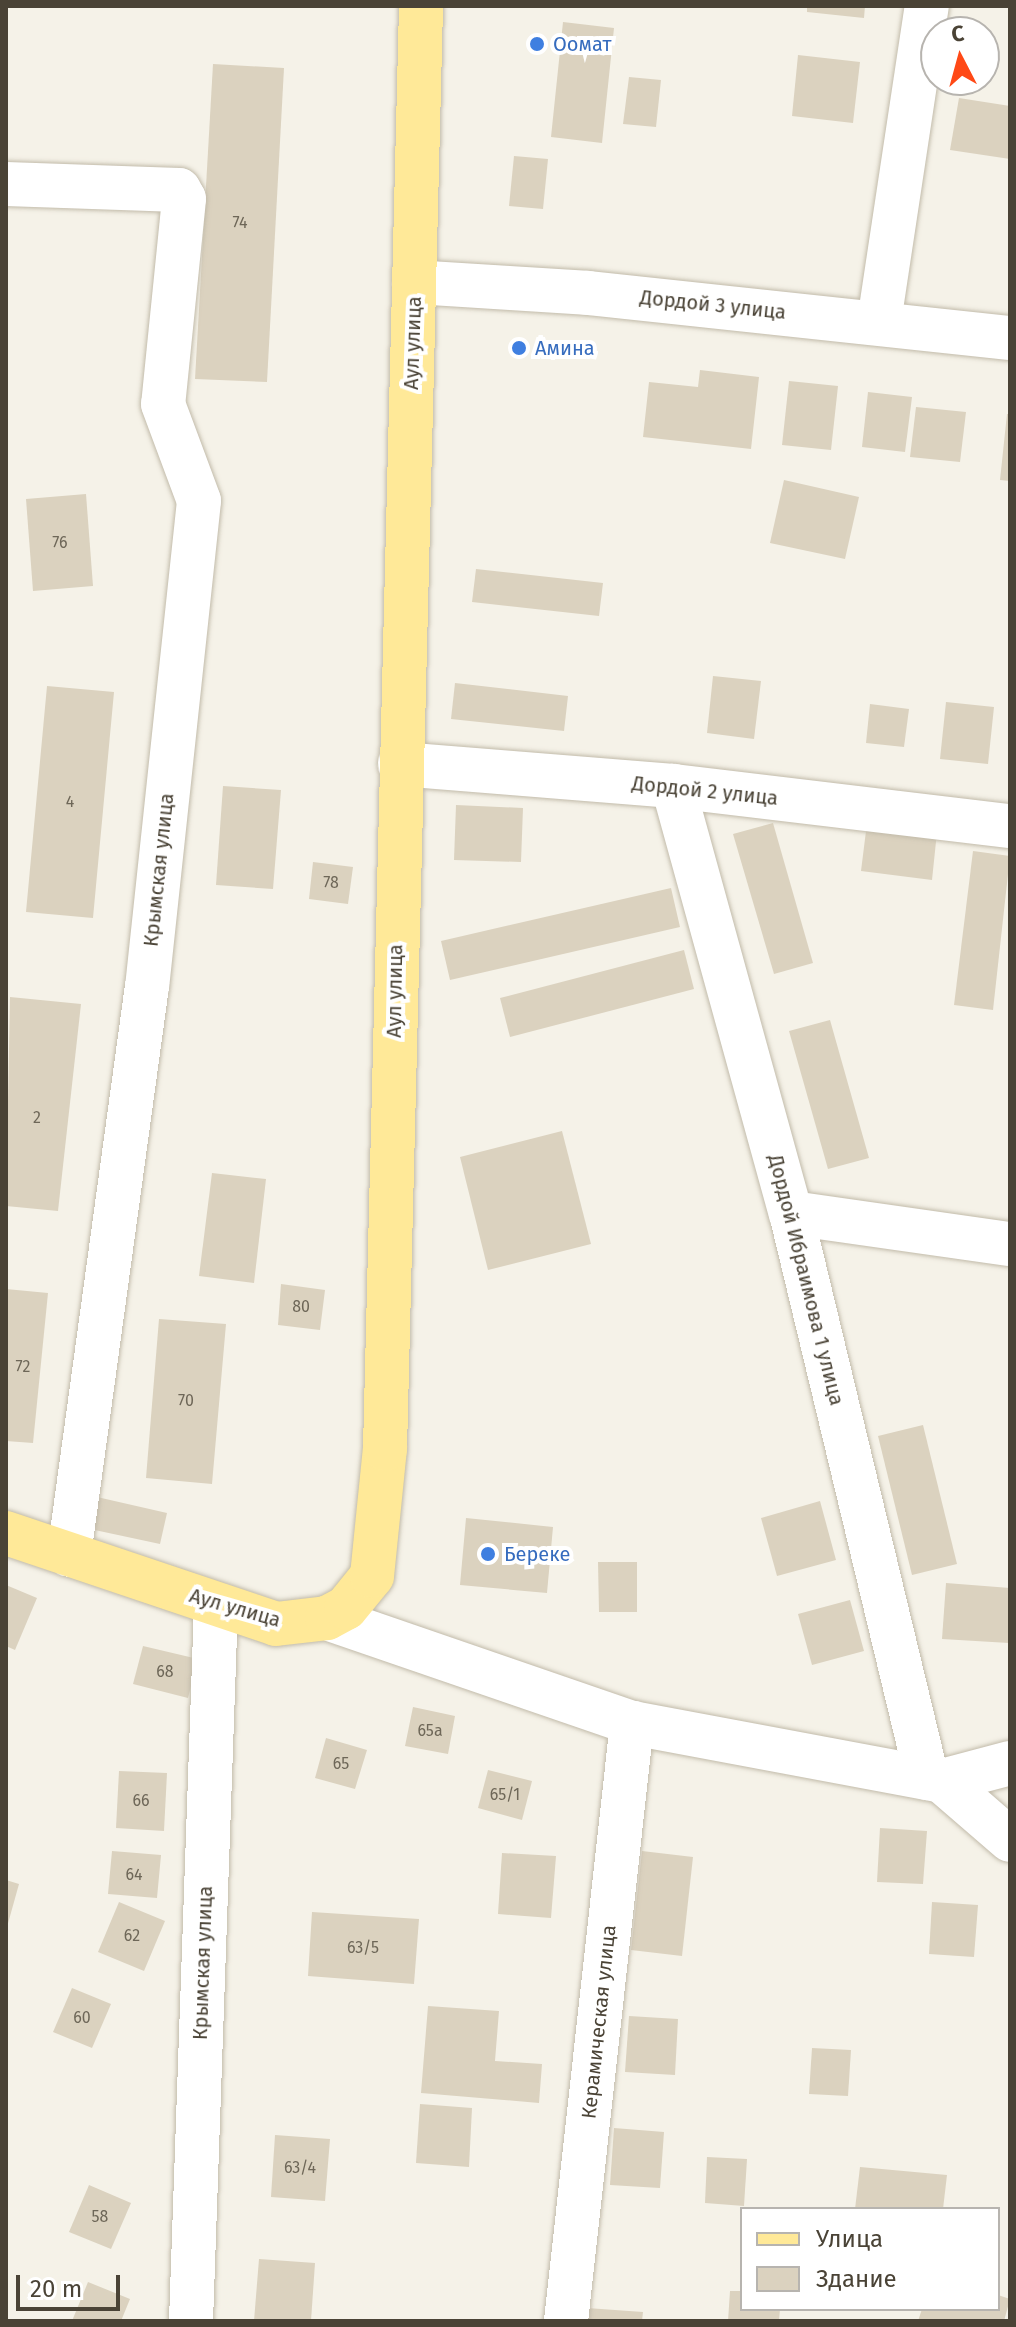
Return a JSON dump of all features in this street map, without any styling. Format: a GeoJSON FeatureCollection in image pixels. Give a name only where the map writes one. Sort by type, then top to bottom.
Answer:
{"type":"FeatureCollection","features":[{"type":"Feature","properties":{"kind":"main road","name":"Аул улица"},"geometry":{"type":"LineString","coordinates":[[6,1533],[276,1624],[327,1618],[360,1594],[372,1576],[377,1555],[385,1449],[421,6]]}},
{"type":"Feature","properties":{"kind":"street"},"geometry":{"type":"LineString","coordinates":[[879,322],[927,6]]}},
{"type":"Feature","properties":{"kind":"street","name":"Крымская улица"},"geometry":{"type":"LineString","coordinates":[[6,184],[179,190],[184,199],[163,404],[199,501],[147,986],[69,1555]]}},
{"type":"Feature","properties":{"kind":"street","name":"Дордой 3 улица"},"geometry":{"type":"LineString","coordinates":[[414,282],[588,293],[1010,338]]}},
{"type":"Feature","properties":{"kind":"street","name":"Дордой 2 улица"},"geometry":{"type":"LineString","coordinates":[[400,764],[673,786],[1010,826]]}},
{"type":"Feature","properties":{"kind":"street","name":"Дордой Ибраимова 1 улица"},"geometry":{"type":"LineString","coordinates":[[673,786],[791,1213],[934,1780]]}},
{"type":"Feature","properties":{"kind":"street"},"geometry":{"type":"LineString","coordinates":[[791,1213],[1010,1244]]}},
{"type":"Feature","properties":{"kind":"street","name":"Крымская улица"},"geometry":{"type":"LineString","coordinates":[[191,2321],[216,1606]]}},
{"type":"Feature","properties":{"kind":"street"},"geometry":{"type":"LineString","coordinates":[[327,1618],[632,1723],[934,1780],[1010,1763]]}},
{"type":"Feature","properties":{"kind":"street","name":"Керамическая улица"},"geometry":{"type":"LineString","coordinates":[[566,2321],[632,1723]]}},
{"type":"Feature","properties":{"kind":"street"},"geometry":{"type":"LineString","coordinates":[[934,1780],[1010,1840]]}},
{"type":"Feature","properties":{"kind":"building"},"geometry":{"type":"Polygon","coordinates":[[[807,6],[865,6],[864,18],[807,12],[807,6]]]}},
{"type":"Feature","properties":{"kind":"building"},"geometry":{"type":"Polygon","coordinates":[[[563,22],[614,28],[602,143],[551,137],[563,22]]]}},
{"type":"Feature","properties":{"kind":"building"},"geometry":{"type":"Polygon","coordinates":[[[798,55],[860,62],[853,123],[792,116],[798,55]]]}},
{"type":"Feature","properties":{"kind":"building"},"geometry":{"type":"Polygon","coordinates":[[[213,64],[284,68],[267,382],[195,379],[213,64]]]}},
{"type":"Feature","properties":{"kind":"building"},"geometry":{"type":"Polygon","coordinates":[[[629,77],[661,80],[656,127],[623,124],[629,77]]]}},
{"type":"Feature","properties":{"kind":"building"},"geometry":{"type":"Polygon","coordinates":[[[959,98],[1010,106],[1010,159],[950,150],[959,98]]]}},
{"type":"Feature","properties":{"kind":"building"},"geometry":{"type":"Polygon","coordinates":[[[514,156],[548,159],[543,209],[509,206],[514,156]]]}},
{"type":"Feature","properties":{"kind":"building"},"geometry":{"type":"Polygon","coordinates":[[[700,370],[759,377],[751,449],[643,437],[649,382],[698,387],[700,370]]]}},
{"type":"Feature","properties":{"kind":"building"},"geometry":{"type":"Polygon","coordinates":[[[789,381],[838,386],[831,450],[782,445],[789,381]]]}},
{"type":"Feature","properties":{"kind":"building"},"geometry":{"type":"Polygon","coordinates":[[[868,392],[912,397],[905,452],[862,447],[868,392]]]}},
{"type":"Feature","properties":{"kind":"building"},"geometry":{"type":"Polygon","coordinates":[[[916,407],[966,412],[960,462],[910,457],[916,407]]]}},
{"type":"Feature","properties":{"kind":"building"},"geometry":{"type":"Polygon","coordinates":[[[1007,414],[1010,414],[1010,481],[1000,480],[1007,414]]]}},
{"type":"Feature","properties":{"kind":"building"},"geometry":{"type":"Polygon","coordinates":[[[784,480],[859,497],[845,559],[770,543],[784,480]]]}},
{"type":"Feature","properties":{"kind":"building"},"geometry":{"type":"Polygon","coordinates":[[[86,494],[93,586],[33,591],[26,499],[86,494]]]}},
{"type":"Feature","properties":{"kind":"building"},"geometry":{"type":"Polygon","coordinates":[[[476,569],[603,583],[599,616],[472,602],[476,569]]]}},
{"type":"Feature","properties":{"kind":"building"},"geometry":{"type":"Polygon","coordinates":[[[713,676],[761,681],[754,739],[707,733],[713,676]]]}},
{"type":"Feature","properties":{"kind":"building"},"geometry":{"type":"Polygon","coordinates":[[[455,683],[568,696],[564,731],[451,719],[455,683]]]}},
{"type":"Feature","properties":{"kind":"building"},"geometry":{"type":"Polygon","coordinates":[[[47,686],[114,692],[93,918],[26,912],[47,686]]]}},
{"type":"Feature","properties":{"kind":"building"},"geometry":{"type":"Polygon","coordinates":[[[946,702],[994,707],[988,764],[940,759],[946,702]]]}},
{"type":"Feature","properties":{"kind":"building"},"geometry":{"type":"Polygon","coordinates":[[[870,704],[909,709],[904,747],[866,743],[870,704]]]}},
{"type":"Feature","properties":{"kind":"building"},"geometry":{"type":"Polygon","coordinates":[[[223,786],[281,790],[273,889],[216,885],[223,786]]]}},
{"type":"Feature","properties":{"kind":"building"},"geometry":{"type":"Polygon","coordinates":[[[456,805],[523,808],[521,862],[454,860],[456,805]]]}},
{"type":"Feature","properties":{"kind":"building"},"geometry":{"type":"Polygon","coordinates":[[[773,823],[813,963],[774,974],[733,834],[773,823]]]}},
{"type":"Feature","properties":{"kind":"building"},"geometry":{"type":"Polygon","coordinates":[[[867,823],[937,832],[932,880],[861,871],[867,823]]]}},
{"type":"Feature","properties":{"kind":"building"},"geometry":{"type":"Polygon","coordinates":[[[973,851],[1010,856],[993,1010],[954,1005],[973,851]]]}},
{"type":"Feature","properties":{"kind":"building"},"geometry":{"type":"Polygon","coordinates":[[[313,862],[353,867],[348,904],[309,899],[313,862]]]}},
{"type":"Feature","properties":{"kind":"building"},"geometry":{"type":"Polygon","coordinates":[[[671,888],[680,927],[450,980],[441,941],[671,888]]]}},
{"type":"Feature","properties":{"kind":"building"},"geometry":{"type":"Polygon","coordinates":[[[684,950],[694,989],[510,1037],[500,998],[684,950]]]}},
{"type":"Feature","properties":{"kind":"building"},"geometry":{"type":"Polygon","coordinates":[[[10,997],[81,1004],[58,1211],[6,1206],[10,997]]]}},
{"type":"Feature","properties":{"kind":"building"},"geometry":{"type":"Polygon","coordinates":[[[830,1020],[869,1158],[828,1169],[789,1031],[830,1020]]]}},
{"type":"Feature","properties":{"kind":"building"},"geometry":{"type":"Polygon","coordinates":[[[562,1131],[591,1244],[488,1270],[460,1157],[562,1131]]]}},
{"type":"Feature","properties":{"kind":"building"},"geometry":{"type":"Polygon","coordinates":[[[212,1173],[266,1179],[254,1283],[199,1276],[212,1173]]]}},
{"type":"Feature","properties":{"kind":"building"},"geometry":{"type":"Polygon","coordinates":[[[281,1284],[325,1290],[320,1330],[278,1325],[281,1284]]]}},
{"type":"Feature","properties":{"kind":"building"},"geometry":{"type":"Polygon","coordinates":[[[6,1289],[48,1293],[33,1443],[6,1441],[6,1289]]]}},
{"type":"Feature","properties":{"kind":"building"},"geometry":{"type":"Polygon","coordinates":[[[159,1319],[226,1324],[212,1484],[146,1478],[159,1319]]]}},
{"type":"Feature","properties":{"kind":"building"},"geometry":{"type":"Polygon","coordinates":[[[923,1425],[957,1564],[912,1575],[878,1436],[923,1425]]]}},
{"type":"Feature","properties":{"kind":"building"},"geometry":{"type":"Polygon","coordinates":[[[97,1497],[167,1513],[160,1544],[90,1529],[97,1497]]]}},
{"type":"Feature","properties":{"kind":"building"},"geometry":{"type":"Polygon","coordinates":[[[820,1501],[836,1560],[777,1576],[761,1518],[820,1501]]]}},
{"type":"Feature","properties":{"kind":"building"},"geometry":{"type":"Polygon","coordinates":[[[466,1518],[553,1527],[547,1593],[460,1585],[466,1518]]]}},
{"type":"Feature","properties":{"kind":"building"},"geometry":{"type":"Polygon","coordinates":[[[598,1562],[637,1562],[637,1612],[599,1612],[598,1562]]]}},
{"type":"Feature","properties":{"kind":"building"},"geometry":{"type":"Polygon","coordinates":[[[946,1583],[1010,1588],[1009,1643],[942,1639],[946,1583]]]}},
{"type":"Feature","properties":{"kind":"building"},"geometry":{"type":"Polygon","coordinates":[[[6,1585],[37,1598],[15,1650],[6,1646],[6,1585]]]}},
{"type":"Feature","properties":{"kind":"building"},"geometry":{"type":"Polygon","coordinates":[[[850,1600],[864,1651],[812,1665],[798,1614],[850,1600]]]}},
{"type":"Feature","properties":{"kind":"building"},"geometry":{"type":"Polygon","coordinates":[[[143,1646],[198,1659],[188,1698],[133,1684],[143,1646]]]}},
{"type":"Feature","properties":{"kind":"building"},"geometry":{"type":"Polygon","coordinates":[[[413,1707],[455,1716],[448,1754],[405,1746],[413,1707]]]}},
{"type":"Feature","properties":{"kind":"building"},"geometry":{"type":"Polygon","coordinates":[[[326,1738],[367,1750],[355,1789],[315,1778],[326,1738]]]}},
{"type":"Feature","properties":{"kind":"building"},"geometry":{"type":"Polygon","coordinates":[[[488,1770],[532,1781],[522,1820],[478,1808],[488,1770]]]}},
{"type":"Feature","properties":{"kind":"building"},"geometry":{"type":"Polygon","coordinates":[[[119,1771],[167,1773],[164,1831],[116,1828],[119,1771]]]}},
{"type":"Feature","properties":{"kind":"building"},"geometry":{"type":"Polygon","coordinates":[[[880,1828],[927,1831],[923,1884],[877,1882],[880,1828]]]}},
{"type":"Feature","properties":{"kind":"building"},"geometry":{"type":"Polygon","coordinates":[[[112,1851],[161,1855],[157,1898],[108,1894],[112,1851]]]}},
{"type":"Feature","properties":{"kind":"building"},"geometry":{"type":"Polygon","coordinates":[[[642,1851],[693,1857],[682,1956],[631,1950],[642,1851]]]}},
{"type":"Feature","properties":{"kind":"building"},"geometry":{"type":"Polygon","coordinates":[[[502,1853],[556,1856],[551,1918],[498,1914],[502,1853]]]}},
{"type":"Feature","properties":{"kind":"building"},"geometry":{"type":"Polygon","coordinates":[[[6,1880],[19,1884],[7,1927],[6,1927],[6,1880]]]}},
{"type":"Feature","properties":{"kind":"building"},"geometry":{"type":"Polygon","coordinates":[[[119,1902],[165,1921],[144,1971],[98,1952],[119,1902]]]}},
{"type":"Feature","properties":{"kind":"building"},"geometry":{"type":"Polygon","coordinates":[[[932,1902],[978,1905],[974,1957],[929,1954],[932,1902]]]}},
{"type":"Feature","properties":{"kind":"building"},"geometry":{"type":"Polygon","coordinates":[[[312,1912],[419,1919],[414,1984],[308,1976],[312,1912]]]}},
{"type":"Feature","properties":{"kind":"building"},"geometry":{"type":"Polygon","coordinates":[[[72,1988],[111,2004],[92,2048],[53,2032],[72,1988]]]}},
{"type":"Feature","properties":{"kind":"building"},"geometry":{"type":"Polygon","coordinates":[[[428,2006],[499,2011],[495,2061],[542,2064],[539,2103],[421,2093],[428,2006]]]}},
{"type":"Feature","properties":{"kind":"building"},"geometry":{"type":"Polygon","coordinates":[[[629,2016],[678,2019],[675,2075],[625,2072],[629,2016]]]}},
{"type":"Feature","properties":{"kind":"building"},"geometry":{"type":"Polygon","coordinates":[[[812,2048],[851,2050],[848,2096],[809,2094],[812,2048]]]}},
{"type":"Feature","properties":{"kind":"building"},"geometry":{"type":"Polygon","coordinates":[[[420,2104],[472,2108],[469,2167],[416,2163],[420,2104]]]}},
{"type":"Feature","properties":{"kind":"building"},"geometry":{"type":"Polygon","coordinates":[[[614,2128],[664,2132],[660,2188],[610,2185],[614,2128]]]}},
{"type":"Feature","properties":{"kind":"building"},"geometry":{"type":"Polygon","coordinates":[[[275,2135],[330,2139],[325,2201],[271,2197],[275,2135]]]}},
{"type":"Feature","properties":{"kind":"building"},"geometry":{"type":"Polygon","coordinates":[[[707,2157],[747,2159],[744,2206],[705,2203],[707,2157]]]}},
{"type":"Feature","properties":{"kind":"building"},"geometry":{"type":"Polygon","coordinates":[[[860,2167],[947,2175],[943,2207],[855,2207],[860,2167]]]}},
{"type":"Feature","properties":{"kind":"building"},"geometry":{"type":"Polygon","coordinates":[[[89,2185],[131,2203],[111,2249],[69,2232],[89,2185]]]}},
{"type":"Feature","properties":{"kind":"building"},"geometry":{"type":"Polygon","coordinates":[[[259,2259],[315,2263],[311,2321],[254,2321],[259,2259]]]}},
{"type":"Feature","properties":{"kind":"building"},"geometry":{"type":"Polygon","coordinates":[[[88,2282],[130,2299],[121,2321],[72,2321],[88,2282]]]}},
{"type":"Feature","properties":{"kind":"building"},"geometry":{"type":"Polygon","coordinates":[[[730,2291],[740,2291],[740,2311],[780,2311],[779,2321],[728,2321],[730,2291]]]}},
{"type":"Feature","properties":{"kind":"building"},"geometry":{"type":"Polygon","coordinates":[[[1000,2296],[1010,2299],[1004,2321],[918,2321],[921,2311],[1000,2311],[1000,2296]]]}},
{"type":"Feature","properties":{"kind":"building"},"geometry":{"type":"Polygon","coordinates":[[[587,2308],[643,2312],[642,2321],[586,2321],[587,2308]]]}},
{"type":"Feature","properties":{"kind":"place","name":"Оомат"},"geometry":{"type":"Point","coordinates":[537,44]}},
{"type":"Feature","properties":{"kind":"place","name":"Амина"},"geometry":{"type":"Point","coordinates":[519,348]}},
{"type":"Feature","properties":{"kind":"place","name":"Береке"},"geometry":{"type":"Point","coordinates":[488,1554]}}]}
